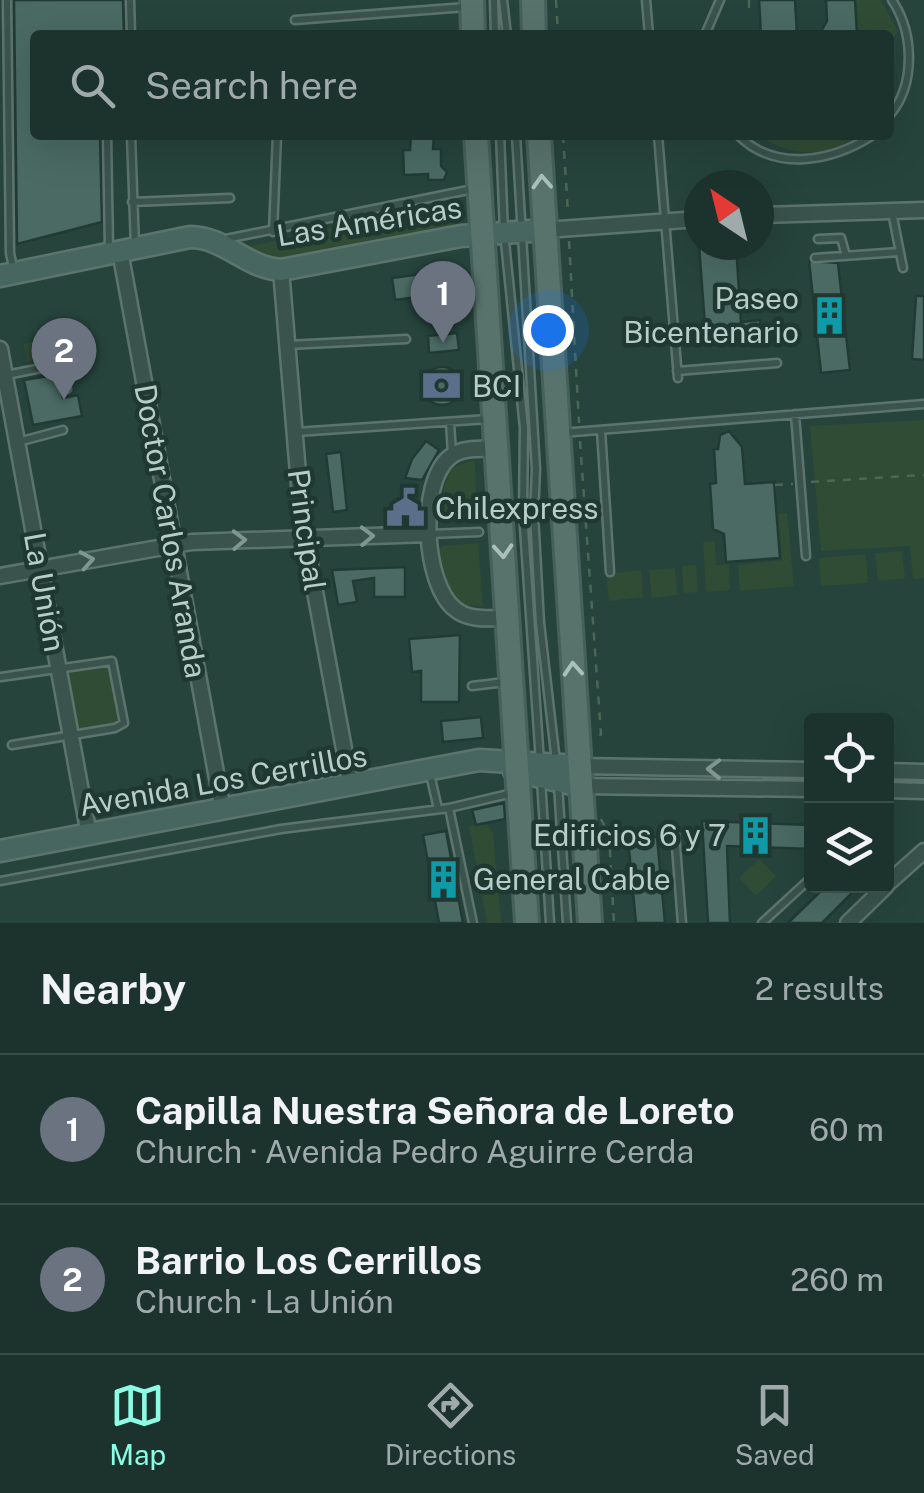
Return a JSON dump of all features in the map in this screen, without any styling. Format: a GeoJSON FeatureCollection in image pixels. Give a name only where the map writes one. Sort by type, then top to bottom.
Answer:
{"type":"FeatureCollection","features":[{"type":"Feature","properties":{"kind":"main road"},"geometry":{"type":"LineString","coordinates":[[533,0],[534,30]]}},
{"type":"Feature","properties":{"kind":"main road"},"geometry":{"type":"LineString","coordinates":[[474,30],[479,2]]}},
{"type":"Feature","properties":{"kind":"main road"},"geometry":{"type":"LineString","coordinates":[[476,140],[480,188],[524,231],[568,432],[550,773],[527,923]]}},
{"type":"Feature","properties":{"kind":"main road"},"geometry":{"type":"LineString","coordinates":[[539,140],[494,419],[512,682],[550,773],[590,923]]}},
{"type":"Feature","properties":{"kind":"street"},"geometry":{"type":"LineString","coordinates":[[774,215],[924,210]]}},
{"type":"Feature","properties":{"kind":"street","name":"Las Américas"},"geometry":{"type":"LineString","coordinates":[[7,274],[190,237],[214,241],[255,264],[280,270],[524,231],[684,219]]}},
{"type":"Feature","properties":{"kind":"street","name":"Doctor Carlos Aranda"},"geometry":{"type":"LineString","coordinates":[[121,250],[222,811]]}},
{"type":"Feature","properties":{"kind":"street","name":"Principal"},"geometry":{"type":"LineString","coordinates":[[280,270],[305,538],[351,787]]}},
{"type":"Feature","properties":{"kind":"street","name":"La Unión"},"geometry":{"type":"LineString","coordinates":[[0,348],[89,835]]}},
{"type":"Feature","properties":{"kind":"street"},"geometry":{"type":"LineString","coordinates":[[496,449],[452,455],[435,485],[429,534],[433,567],[450,606],[472,617],[507,618]]}},
{"type":"Feature","properties":{"kind":"street"},"geometry":{"type":"LineString","coordinates":[[0,576],[174,544],[429,534]]}},
{"type":"Feature","properties":{"kind":"street","name":"Avenida Los Cerrillos"},"geometry":{"type":"LineString","coordinates":[[0,851],[457,768],[479,760],[550,773],[804,789]]}},
{"type":"Feature","properties":{"kind":"street","name":"Avenida Los Cerrillos"},"geometry":{"type":"LineString","coordinates":[[550,773],[804,770]]}},
{"type":"Feature","properties":{"kind":"street"},"geometry":{"type":"LineString","coordinates":[[894,771],[924,772]]}},
{"type":"Feature","properties":{"kind":"street"},"geometry":{"type":"LineString","coordinates":[[894,790],[924,791]]}},
{"type":"Feature","properties":{"kind":"street"},"geometry":{"type":"LineString","coordinates":[[894,878],[924,850]]}},
{"type":"Feature","properties":{"kind":"street"},"geometry":{"type":"LineString","coordinates":[[848,923],[878,893]]}},
{"type":"Feature","properties":{"kind":"lane"},"geometry":{"type":"LineString","coordinates":[[7,274],[8,0]]}},
{"type":"Feature","properties":{"kind":"lane"},"geometry":{"type":"LineString","coordinates":[[130,0],[131,30]]}},
{"type":"Feature","properties":{"kind":"lane"},"geometry":{"type":"LineString","coordinates":[[503,0],[506,30]]}},
{"type":"Feature","properties":{"kind":"lane"},"geometry":{"type":"LineString","coordinates":[[646,0],[649,30]]}},
{"type":"Feature","properties":{"kind":"lane"},"geometry":{"type":"LineString","coordinates":[[707,30],[720,0]]}},
{"type":"Feature","properties":{"kind":"lane"},"geometry":{"type":"LineString","coordinates":[[892,0],[900,12],[909,50],[907,78],[894,105]]}},
{"type":"Feature","properties":{"kind":"lane"},"geometry":{"type":"LineString","coordinates":[[295,20],[453,11],[479,2],[493,30]]}},
{"type":"Feature","properties":{"kind":"lane"},"geometry":{"type":"LineString","coordinates":[[109,140],[121,250]]}},
{"type":"Feature","properties":{"kind":"lane"},"geometry":{"type":"LineString","coordinates":[[121,250],[132,202],[131,140]]}},
{"type":"Feature","properties":{"kind":"lane"},"geometry":{"type":"LineString","coordinates":[[273,232],[277,140]]}},
{"type":"Feature","properties":{"kind":"lane"},"geometry":{"type":"LineString","coordinates":[[501,140],[524,231],[523,513],[567,923]]}},
{"type":"Feature","properties":{"kind":"lane"},"geometry":{"type":"LineString","coordinates":[[516,140],[550,773],[550,923]]}},
{"type":"Feature","properties":{"kind":"lane"},"geometry":{"type":"LineString","coordinates":[[658,140],[677,374],[777,363]]}},
{"type":"Feature","properties":{"kind":"lane"},"geometry":{"type":"LineString","coordinates":[[747,140],[776,156],[810,160],[843,153],[865,140]]}},
{"type":"Feature","properties":{"kind":"lane"},"geometry":{"type":"LineString","coordinates":[[214,241],[480,188]]}},
{"type":"Feature","properties":{"kind":"lane"},"geometry":{"type":"LineString","coordinates":[[132,202],[230,198]]}},
{"type":"Feature","properties":{"kind":"lane"},"geometry":{"type":"LineString","coordinates":[[892,211],[902,268]]}},
{"type":"Feature","properties":{"kind":"lane"},"geometry":{"type":"LineString","coordinates":[[818,239],[841,238],[846,256]]}},
{"type":"Feature","properties":{"kind":"lane"},"geometry":{"type":"LineString","coordinates":[[815,258],[899,252]]}},
{"type":"Feature","properties":{"kind":"lane"},"geometry":{"type":"LineString","coordinates":[[287,345],[406,340]]}},
{"type":"Feature","properties":{"kind":"lane"},"geometry":{"type":"LineString","coordinates":[[5,376],[57,365],[67,390]]}},
{"type":"Feature","properties":{"kind":"lane"},"geometry":{"type":"LineString","coordinates":[[568,432],[924,404]]}},
{"type":"Feature","properties":{"kind":"lane"},"geometry":{"type":"LineString","coordinates":[[794,414],[806,556]]}},
{"type":"Feature","properties":{"kind":"lane"},"geometry":{"type":"LineString","coordinates":[[294,432],[494,419]]}},
{"type":"Feature","properties":{"kind":"lane"},"geometry":{"type":"LineString","coordinates":[[450,422],[452,455]]}},
{"type":"Feature","properties":{"kind":"lane"},"geometry":{"type":"LineString","coordinates":[[17,442],[63,430]]}},
{"type":"Feature","properties":{"kind":"lane"},"geometry":{"type":"LineString","coordinates":[[600,430],[610,572]]}},
{"type":"Feature","properties":{"kind":"lane"},"geometry":{"type":"LineString","coordinates":[[429,534],[479,532]]}},
{"type":"Feature","properties":{"kind":"lane"},"geometry":{"type":"LineString","coordinates":[[1,678],[112,661],[126,712],[124,723],[12,745]]}},
{"type":"Feature","properties":{"kind":"lane"},"geometry":{"type":"LineString","coordinates":[[472,686],[512,682]]}},
{"type":"Feature","properties":{"kind":"lane"},"geometry":{"type":"LineString","coordinates":[[430,773],[438,809]]}},
{"type":"Feature","properties":{"kind":"lane"},"geometry":{"type":"LineString","coordinates":[[0,881],[281,829],[449,808],[550,773]]}},
{"type":"Feature","properties":{"kind":"lane"},"geometry":{"type":"LineString","coordinates":[[449,808],[472,923]]}},
{"type":"Feature","properties":{"kind":"lane"},"geometry":{"type":"LineString","coordinates":[[675,834],[682,923]]}},
{"type":"Feature","properties":{"kind":"lane"},"geometry":{"type":"LineString","coordinates":[[762,923],[804,884]]}},
{"type":"Feature","properties":{"kind":"path"},"geometry":{"type":"LineString","coordinates":[[556,0],[558,30]]}},
{"type":"Feature","properties":{"kind":"path"},"geometry":{"type":"LineString","coordinates":[[749,0],[750,10]]}},
{"type":"Feature","properties":{"kind":"path"},"geometry":{"type":"LineString","coordinates":[[550,773],[596,742],[601,734],[568,432],[524,231],[562,140]]}},
{"type":"Feature","properties":{"kind":"path"},"geometry":{"type":"LineString","coordinates":[[776,485],[924,474]]}},
{"type":"Feature","properties":{"kind":"path"},"geometry":{"type":"LineString","coordinates":[[601,818],[609,835],[614,923]]}},
{"type":"Feature","properties":{"kind":"green space"},"geometry":{"type":"Polygon","coordinates":[[[855,0],[881,0],[898,31],[894,37],[894,30],[857,30],[855,0]]]}},
{"type":"Feature","properties":{"kind":"green space"},"geometry":{"type":"Polygon","coordinates":[[[851,140],[814,152],[791,150],[768,141],[851,140]]]}},
{"type":"Feature","properties":{"kind":"green space"},"geometry":{"type":"Polygon","coordinates":[[[456,200],[455,233],[285,265],[239,249],[456,200]]]}},
{"type":"Feature","properties":{"kind":"green space"},"geometry":{"type":"Polygon","coordinates":[[[65,336],[68,354],[27,362],[24,344],[65,336]]]}},
{"type":"Feature","properties":{"kind":"green space"},"geometry":{"type":"Polygon","coordinates":[[[924,420],[924,578],[913,579],[910,546],[821,551],[810,426],[924,420]]]}},
{"type":"Feature","properties":{"kind":"green space"},"geometry":{"type":"Polygon","coordinates":[[[475,460],[477,519],[445,521],[438,510],[450,468],[475,460]]]}},
{"type":"Feature","properties":{"kind":"green space"},"geometry":{"type":"Polygon","coordinates":[[[787,513],[794,586],[740,591],[738,565],[782,560],[778,514],[787,513]]]}},
{"type":"Feature","properties":{"kind":"green space"},"geometry":{"type":"Polygon","coordinates":[[[715,541],[716,565],[729,564],[730,590],[706,592],[703,542],[715,541]]]}},
{"type":"Feature","properties":{"kind":"green space"},"geometry":{"type":"Polygon","coordinates":[[[478,543],[483,606],[460,603],[448,592],[438,551],[443,546],[478,543]]]}},
{"type":"Feature","properties":{"kind":"green space"},"geometry":{"type":"Polygon","coordinates":[[[902,551],[905,578],[878,581],[875,553],[902,551]]]}},
{"type":"Feature","properties":{"kind":"green space"},"geometry":{"type":"Polygon","coordinates":[[[866,554],[868,583],[821,586],[819,558],[866,554]]]}},
{"type":"Feature","properties":{"kind":"green space"},"geometry":{"type":"Polygon","coordinates":[[[696,565],[698,592],[684,593],[682,566],[696,565]]]}},
{"type":"Feature","properties":{"kind":"green space"},"geometry":{"type":"Polygon","coordinates":[[[675,568],[677,595],[652,598],[649,570],[675,568]]]}},
{"type":"Feature","properties":{"kind":"green space"},"geometry":{"type":"Polygon","coordinates":[[[641,570],[643,597],[609,601],[606,574],[641,570]]]}},
{"type":"Feature","properties":{"kind":"green space"},"geometry":{"type":"Polygon","coordinates":[[[106,664],[114,670],[122,716],[116,723],[75,730],[64,672],[106,664]]]}},
{"type":"Feature","properties":{"kind":"green space"},"geometry":{"type":"Polygon","coordinates":[[[486,823],[493,833],[501,923],[487,923],[469,826],[486,823]]]}},
{"type":"Feature","properties":{"kind":"green space"},"geometry":{"type":"Polygon","coordinates":[[[759,859],[776,876],[756,896],[739,878],[759,859]]]}},
{"type":"Feature","properties":{"kind":"building"},"geometry":{"type":"Polygon","coordinates":[[[14,0],[123,0],[124,30],[30,30],[30,140],[100,140],[102,222],[17,244],[14,0]]]}},
{"type":"Feature","properties":{"kind":"building"},"geometry":{"type":"Polygon","coordinates":[[[759,0],[795,0],[797,30],[761,30],[759,0]]]}},
{"type":"Feature","properties":{"kind":"building"},"geometry":{"type":"Polygon","coordinates":[[[826,0],[855,0],[857,30],[822,30],[827,21],[826,0]]]}},
{"type":"Feature","properties":{"kind":"building"},"geometry":{"type":"Polygon","coordinates":[[[411,140],[434,140],[433,149],[441,149],[441,166],[447,172],[444,180],[428,180],[428,174],[404,175],[403,150],[410,150],[411,140]]]}},
{"type":"Feature","properties":{"kind":"building"},"geometry":{"type":"Polygon","coordinates":[[[700,260],[737,260],[741,322],[760,320],[762,344],[747,345],[746,334],[706,339],[700,260]]]}},
{"type":"Feature","properties":{"kind":"building","name":"Paseo Bicentenario"},"geometry":{"type":"Polygon","coordinates":[[[809,261],[838,263],[850,370],[821,373],[809,261]]]}},
{"type":"Feature","properties":{"kind":"building"},"geometry":{"type":"Polygon","coordinates":[[[451,270],[454,292],[395,300],[392,278],[451,270]]]}},
{"type":"Feature","properties":{"kind":"building"},"geometry":{"type":"Polygon","coordinates":[[[916,296],[924,296],[924,360],[912,359],[916,296]]]}},
{"type":"Feature","properties":{"kind":"building"},"geometry":{"type":"Polygon","coordinates":[[[457,333],[459,350],[429,353],[428,336],[457,333]]]}},
{"type":"Feature","properties":{"kind":"building","name":"BCI"},"geometry":{"type":"Polygon","coordinates":[[[442,367],[456,372],[461,386],[456,400],[442,405],[428,400],[423,386],[428,372],[442,367]]]}},
{"type":"Feature","properties":{"kind":"building"},"geometry":{"type":"Polygon","coordinates":[[[54,375],[63,398],[78,395],[82,416],[33,425],[24,380],[54,375]]]}},
{"type":"Feature","properties":{"kind":"building"},"geometry":{"type":"Polygon","coordinates":[[[729,431],[742,447],[745,484],[774,482],[780,558],[726,562],[724,534],[713,529],[710,484],[716,483],[714,449],[718,449],[720,435],[729,431]]]}},
{"type":"Feature","properties":{"kind":"building"},"geometry":{"type":"Polygon","coordinates":[[[426,441],[439,450],[422,480],[405,478],[412,459],[426,441]]]}},
{"type":"Feature","properties":{"kind":"building"},"geometry":{"type":"Polygon","coordinates":[[[341,452],[347,510],[333,512],[326,454],[341,452]]]}},
{"type":"Feature","properties":{"kind":"building"},"geometry":{"type":"Polygon","coordinates":[[[405,567],[405,597],[374,597],[374,578],[353,581],[357,602],[338,605],[332,570],[405,567]]]}},
{"type":"Feature","properties":{"kind":"building"},"geometry":{"type":"Polygon","coordinates":[[[460,635],[459,702],[421,702],[421,671],[412,672],[409,639],[460,635]]]}},
{"type":"Feature","properties":{"kind":"building"},"geometry":{"type":"Polygon","coordinates":[[[481,717],[483,738],[443,742],[441,721],[481,717]]]}},
{"type":"Feature","properties":{"kind":"building","name":"General Cable"},"geometry":{"type":"Polygon","coordinates":[[[504,803],[505,819],[476,825],[472,810],[504,803]]]}},
{"type":"Feature","properties":{"kind":"building"},"geometry":{"type":"Polygon","coordinates":[[[702,821],[804,825],[804,849],[727,846],[730,923],[708,923],[702,821]]]}},
{"type":"Feature","properties":{"kind":"building","name":"General Cable"},"geometry":{"type":"Polygon","coordinates":[[[446,831],[463,923],[439,923],[423,835],[446,831]]]}},
{"type":"Feature","properties":{"kind":"building"},"geometry":{"type":"Polygon","coordinates":[[[657,837],[665,923],[636,923],[628,839],[657,837]]]}},
{"type":"Feature","properties":{"kind":"building"},"geometry":{"type":"Polygon","coordinates":[[[819,893],[852,893],[822,923],[788,923],[819,893]]]}},
{"type":"Feature","properties":{"kind":"place","name":"Paseo Bicentenario"},"geometry":{"type":"Point","coordinates":[829,315]}},
{"type":"Feature","properties":{"kind":"place","name":"Capilla Nuestra Señora de Loreto"},"geometry":{"type":"Point","coordinates":[443,343]}},
{"type":"Feature","properties":{"kind":"place","name":"BCI"},"geometry":{"type":"Point","coordinates":[442,386]}},
{"type":"Feature","properties":{"kind":"place","name":"Barrio Los Cerrillos"},"geometry":{"type":"Point","coordinates":[64,400]}},
{"type":"Feature","properties":{"kind":"place","name":"Chilexpress"},"geometry":{"type":"Point","coordinates":[405,508]}},
{"type":"Feature","properties":{"kind":"place","name":"Edificios 6 y 7"},"geometry":{"type":"Point","coordinates":[756,835]}},
{"type":"Feature","properties":{"kind":"place","name":"General Cable"},"geometry":{"type":"Point","coordinates":[443,879]}}]}
